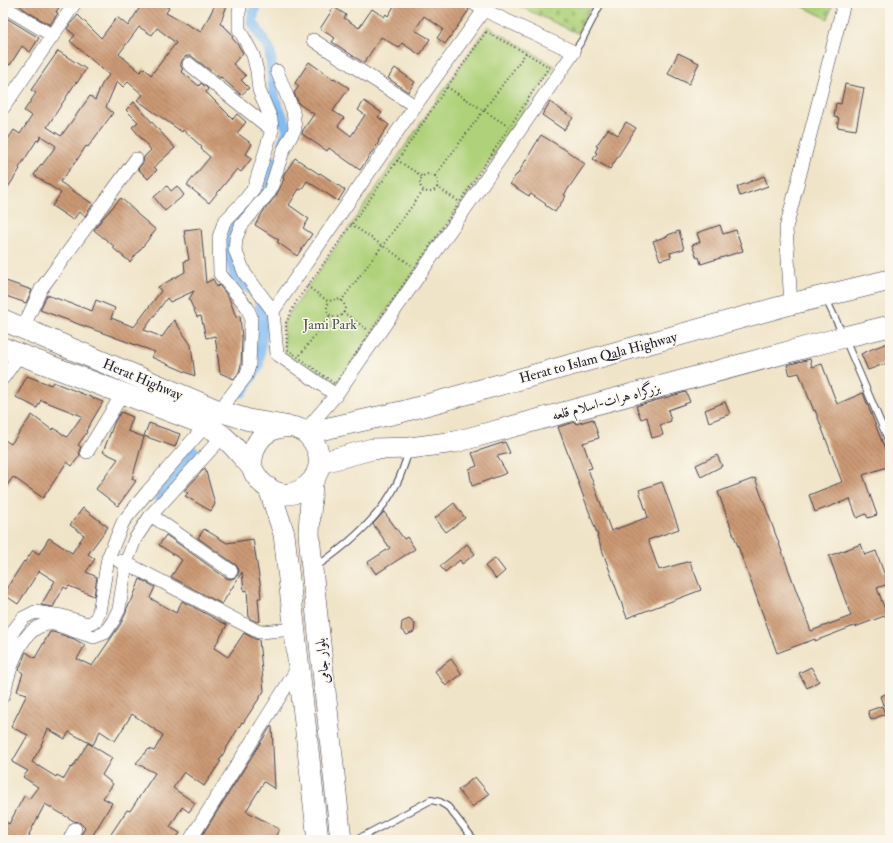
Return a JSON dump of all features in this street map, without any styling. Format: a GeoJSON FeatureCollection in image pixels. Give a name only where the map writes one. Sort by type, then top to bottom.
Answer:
{"type":"FeatureCollection","features":[{"type":"Feature","properties":{"kind":"highway","name":"Herat to Islam Qala Highway"},"geometry":{"type":"LineString","coordinates":[[299,430],[401,412],[791,304],[890,280]]}},
{"type":"Feature","properties":{"kind":"highway","name":"Herat Highway"},"geometry":{"type":"LineString","coordinates":[[3,320],[23,328],[213,418],[223,436],[251,465]]}},
{"type":"Feature","properties":{"kind":"highway","name":"بزرگراه هرات-اسلام قلعه"},"geometry":{"type":"LineString","coordinates":[[316,472],[372,448],[410,448],[455,442],[844,337],[890,326]]}},
{"type":"Feature","properties":{"kind":"highway","name":"Herat Highway"},"geometry":{"type":"LineString","coordinates":[[11,351],[123,393],[213,418],[249,420],[299,430]]}},
{"type":"Feature","properties":{"kind":"highway"},"geometry":{"type":"LineString","coordinates":[[275,428],[299,430],[314,442],[319,452],[316,472],[305,488],[287,494],[278,493],[261,483],[251,465],[253,452],[258,442],[265,434],[275,428]]}},
{"type":"Feature","properties":{"kind":"highway","name":"بلوار جامی"},"geometry":{"type":"LineString","coordinates":[[316,472],[309,533],[341,840]]}},
{"type":"Feature","properties":{"kind":"highway","name":"بلوار جامی"},"geometry":{"type":"LineString","coordinates":[[268,488],[284,534],[318,840]]}},
{"type":"Feature","properties":{"kind":"street"},"geometry":{"type":"LineString","coordinates":[[3,108],[75,3]]}},
{"type":"Feature","properties":{"kind":"street"},"geometry":{"type":"LineString","coordinates":[[3,659],[14,630],[23,618],[35,612],[62,616],[87,624],[95,621],[99,612],[108,558],[123,522],[213,418],[246,376],[249,366],[251,317],[247,307],[220,274],[218,237],[224,222],[254,188],[272,130],[271,119],[259,90],[257,71],[253,55],[239,29],[239,12],[241,3]]}},
{"type":"Feature","properties":{"kind":"street"},"geometry":{"type":"LineString","coordinates":[[299,430],[336,395],[574,52],[484,10],[473,3]]}},
{"type":"Feature","properties":{"kind":"street"},"geometry":{"type":"LineString","coordinates":[[791,304],[786,228],[844,3]]}},
{"type":"Feature","properties":{"kind":"street"},"geometry":{"type":"LineString","coordinates":[[3,6],[53,36]]}},
{"type":"Feature","properties":{"kind":"street"},"geometry":{"type":"LineString","coordinates":[[273,311],[414,106],[484,10]]}},
{"type":"Feature","properties":{"kind":"street"},"geometry":{"type":"LineString","coordinates":[[313,40],[414,106]]}},
{"type":"Feature","properties":{"kind":"street"},"geometry":{"type":"LineString","coordinates":[[189,64],[272,130]]}},
{"type":"Feature","properties":{"kind":"street"},"geometry":{"type":"LineString","coordinates":[[277,71],[293,110],[295,129],[283,151],[270,191],[241,226],[236,238],[235,250],[245,274],[273,311],[277,354],[336,395]]}},
{"type":"Feature","properties":{"kind":"street"},"geometry":{"type":"LineString","coordinates":[[23,328],[41,289],[136,158]]}},
{"type":"Feature","properties":{"kind":"street"},"geometry":{"type":"LineString","coordinates":[[3,378],[11,351]]}},
{"type":"Feature","properties":{"kind":"street"},"geometry":{"type":"LineString","coordinates":[[87,452],[123,393]]}},
{"type":"Feature","properties":{"kind":"street"},"geometry":{"type":"LineString","coordinates":[[3,696],[6,673],[20,646],[31,632],[42,625],[53,623],[94,637],[105,633],[119,609],[126,563],[135,539],[151,515],[223,436]]}},
{"type":"Feature","properties":{"kind":"street"},"geometry":{"type":"LineString","coordinates":[[151,515],[231,571]]}},
{"type":"Feature","properties":{"kind":"street"},"geometry":{"type":"LineString","coordinates":[[108,558],[126,563],[259,632],[295,629]]}},
{"type":"Feature","properties":{"kind":"street"},"geometry":{"type":"LineString","coordinates":[[190,840],[299,666]]}},
{"type":"Feature","properties":{"kind":"lane"},"geometry":{"type":"LineString","coordinates":[[574,52],[582,40],[601,3]]}},
{"type":"Feature","properties":{"kind":"lane"},"geometry":{"type":"LineString","coordinates":[[824,296],[844,337],[890,444]]}},
{"type":"Feature","properties":{"kind":"lane"},"geometry":{"type":"LineString","coordinates":[[312,569],[336,553],[368,523],[389,497],[397,483],[410,448]]}},
{"type":"Feature","properties":{"kind":"lane"},"geometry":{"type":"LineString","coordinates":[[356,840],[431,800],[440,802],[448,807],[474,840]]}},
{"type":"Feature","properties":{"kind":"path"},"geometry":{"type":"LineString","coordinates":[[486,32],[526,53],[549,67],[460,202],[335,384],[287,349],[286,323],[296,302],[486,32]]}},
{"type":"Feature","properties":{"kind":"path"},"geometry":{"type":"LineString","coordinates":[[435,176],[526,53]]}},
{"type":"Feature","properties":{"kind":"path"},"geometry":{"type":"LineString","coordinates":[[447,87],[509,127]]}},
{"type":"Feature","properties":{"kind":"path"},"geometry":{"type":"LineString","coordinates":[[397,160],[422,177]]}},
{"type":"Feature","properties":{"kind":"path"},"geometry":{"type":"LineString","coordinates":[[430,174],[435,176],[438,181],[437,187],[430,192],[424,190],[421,185],[422,177],[430,174]]}},
{"type":"Feature","properties":{"kind":"path"},"geometry":{"type":"LineString","coordinates":[[437,187],[460,202]]}},
{"type":"Feature","properties":{"kind":"path"},"geometry":{"type":"LineString","coordinates":[[341,301],[424,190]]}},
{"type":"Feature","properties":{"kind":"path"},"geometry":{"type":"LineString","coordinates":[[351,224],[414,267]]}},
{"type":"Feature","properties":{"kind":"path"},"geometry":{"type":"LineString","coordinates":[[307,286],[329,302]]}},
{"type":"Feature","properties":{"kind":"path"},"geometry":{"type":"LineString","coordinates":[[333,299],[341,301],[344,306],[343,312],[339,316],[330,315],[327,307],[329,302],[333,299]]}},
{"type":"Feature","properties":{"kind":"path"},"geometry":{"type":"LineString","coordinates":[[343,312],[370,332]]}},
{"type":"Feature","properties":{"kind":"path"},"geometry":{"type":"LineString","coordinates":[[298,357],[330,315]]}},
{"type":"Feature","properties":{"kind":"green space"},"geometry":{"type":"Polygon","coordinates":[[[512,3],[593,3],[577,33],[512,3]]]}},
{"type":"Feature","properties":{"kind":"green space"},"geometry":{"type":"Polygon","coordinates":[[[796,3],[833,3],[828,19],[796,3]]]}},
{"type":"Feature","properties":{"kind":"green space","name":"Jami Park"},"geometry":{"type":"Polygon","coordinates":[[[488,26],[555,66],[334,388],[285,354],[283,323],[488,26]]]}},
{"type":"Feature","properties":{"kind":"building"},"geometry":{"type":"Polygon","coordinates":[[[16,3],[62,3],[56,12],[58,13],[50,25],[16,3]]]}},
{"type":"Feature","properties":{"kind":"building"},"geometry":{"type":"Polygon","coordinates":[[[152,3],[161,3],[169,8],[166,13],[201,32],[216,3],[228,3],[220,24],[233,35],[232,38],[243,53],[233,64],[246,76],[241,80],[249,88],[241,95],[221,77],[220,78],[191,56],[186,56],[183,59],[181,67],[183,69],[181,71],[199,86],[201,83],[208,89],[206,92],[233,119],[237,114],[246,122],[237,133],[252,144],[246,154],[252,158],[241,172],[237,169],[209,203],[187,185],[210,157],[201,149],[202,147],[183,130],[182,132],[137,100],[143,95],[128,82],[123,87],[117,81],[106,107],[113,113],[88,147],[86,146],[60,182],[93,204],[85,216],[79,212],[73,220],[52,206],[61,193],[34,175],[56,146],[41,136],[3,195],[3,147],[14,130],[20,134],[32,116],[24,111],[36,93],[31,90],[58,51],[86,69],[47,127],[61,136],[90,96],[95,100],[102,84],[109,75],[70,41],[75,35],[67,29],[71,23],[78,15],[101,38],[117,17],[128,26],[142,4],[149,8],[152,3]],[[139,27],[119,54],[140,72],[144,68],[151,75],[176,43],[157,28],[152,35],[139,27]]]}},
{"type":"Feature","properties":{"kind":"building"},"geometry":{"type":"Polygon","coordinates":[[[396,3],[465,3],[469,10],[445,44],[437,38],[443,29],[424,16],[415,30],[430,39],[420,55],[402,43],[399,48],[381,37],[364,63],[332,42],[335,38],[320,29],[334,7],[346,15],[344,18],[359,28],[372,9],[384,17],[386,14],[388,16],[396,3]]]}},
{"type":"Feature","properties":{"kind":"building"},"geometry":{"type":"Polygon","coordinates":[[[3,18],[7,21],[8,19],[39,38],[30,52],[22,46],[10,65],[3,60],[3,18]]]}},
{"type":"Feature","properties":{"kind":"building"},"geometry":{"type":"Polygon","coordinates":[[[678,53],[699,63],[689,84],[668,74],[678,53]]]}},
{"type":"Feature","properties":{"kind":"building"},"geometry":{"type":"Polygon","coordinates":[[[309,62],[349,88],[333,111],[344,118],[338,126],[351,136],[365,115],[358,110],[364,101],[382,113],[378,117],[389,125],[360,170],[329,148],[327,151],[302,134],[303,130],[314,114],[299,104],[294,93],[299,86],[295,83],[309,62]]]}},
{"type":"Feature","properties":{"kind":"building"},"geometry":{"type":"Polygon","coordinates":[[[395,68],[415,82],[408,92],[388,78],[395,68]]]}},
{"type":"Feature","properties":{"kind":"building"},"geometry":{"type":"Polygon","coordinates":[[[845,84],[864,88],[856,130],[837,127],[839,118],[834,117],[836,103],[841,104],[845,84]]]}},
{"type":"Feature","properties":{"kind":"building"},"geometry":{"type":"Polygon","coordinates":[[[134,102],[175,148],[154,167],[157,170],[148,179],[138,169],[143,163],[144,157],[151,150],[132,127],[138,122],[126,110],[134,102]]]}},
{"type":"Feature","properties":{"kind":"building"},"geometry":{"type":"Polygon","coordinates":[[[550,102],[573,118],[564,130],[542,115],[550,102]]]}},
{"type":"Feature","properties":{"kind":"building"},"geometry":{"type":"Polygon","coordinates":[[[626,122],[636,128],[610,169],[593,159],[597,153],[595,152],[598,147],[596,146],[608,129],[618,135],[626,122]]]}},
{"type":"Feature","properties":{"kind":"building"},"geometry":{"type":"Polygon","coordinates":[[[541,135],[585,164],[564,195],[566,196],[555,212],[531,194],[529,196],[510,184],[541,135]]]}},
{"type":"Feature","properties":{"kind":"building"},"geometry":{"type":"Polygon","coordinates":[[[295,158],[345,190],[338,201],[307,181],[301,190],[299,189],[289,205],[309,219],[303,228],[312,234],[297,256],[277,242],[279,240],[255,225],[265,209],[276,196],[284,179],[284,174],[295,158]]]}},
{"type":"Feature","properties":{"kind":"building"},"geometry":{"type":"Polygon","coordinates":[[[764,176],[768,186],[740,196],[737,187],[764,176]]]}},
{"type":"Feature","properties":{"kind":"building"},"geometry":{"type":"Polygon","coordinates":[[[167,186],[171,191],[177,186],[184,195],[165,211],[154,197],[167,186]]]}},
{"type":"Feature","properties":{"kind":"building"},"geometry":{"type":"Polygon","coordinates":[[[121,198],[156,230],[130,262],[113,248],[115,247],[94,230],[121,198]]]}},
{"type":"Feature","properties":{"kind":"building"},"geometry":{"type":"Polygon","coordinates":[[[720,225],[723,234],[736,230],[743,251],[701,264],[692,245],[700,242],[697,233],[720,225]]]}},
{"type":"Feature","properties":{"kind":"building"},"geometry":{"type":"Polygon","coordinates":[[[201,228],[206,283],[213,279],[217,287],[219,285],[229,298],[236,317],[240,316],[242,338],[241,365],[239,372],[234,379],[220,373],[215,336],[206,338],[201,316],[197,317],[189,299],[194,291],[170,302],[167,298],[144,330],[162,337],[174,320],[191,345],[195,376],[151,357],[155,352],[40,310],[47,295],[92,311],[96,300],[115,308],[111,318],[134,327],[161,291],[158,287],[185,272],[184,261],[189,260],[184,230],[201,228]]]}},
{"type":"Feature","properties":{"kind":"building"},"geometry":{"type":"Polygon","coordinates":[[[679,231],[684,249],[670,253],[671,257],[660,260],[653,241],[679,231]]]}},
{"type":"Feature","properties":{"kind":"building"},"geometry":{"type":"Polygon","coordinates":[[[3,280],[32,290],[26,303],[3,295],[3,280]]]}},
{"type":"Feature","properties":{"kind":"building"},"geometry":{"type":"Polygon","coordinates":[[[890,342],[890,362],[868,370],[861,354],[890,342]]]}},
{"type":"Feature","properties":{"kind":"building"},"geometry":{"type":"Polygon","coordinates":[[[810,359],[812,367],[822,364],[837,404],[863,393],[890,462],[890,466],[863,475],[877,515],[868,518],[866,514],[857,518],[850,499],[815,512],[809,495],[842,482],[815,410],[814,411],[799,373],[790,375],[787,365],[810,359]]]}},
{"type":"Feature","properties":{"kind":"building"},"geometry":{"type":"Polygon","coordinates":[[[27,376],[51,385],[53,382],[103,402],[86,431],[87,432],[78,445],[81,447],[79,451],[80,455],[72,466],[67,462],[43,498],[13,477],[3,491],[3,439],[11,444],[32,415],[52,430],[54,428],[67,437],[82,416],[41,400],[37,408],[16,397],[27,376]]]}},
{"type":"Feature","properties":{"kind":"building"},"geometry":{"type":"Polygon","coordinates":[[[686,392],[690,402],[668,410],[671,421],[660,425],[663,435],[652,438],[647,417],[641,419],[636,406],[686,392]]]}},
{"type":"Feature","properties":{"kind":"building"},"geometry":{"type":"Polygon","coordinates":[[[725,402],[730,414],[709,422],[705,410],[725,402]]]}},
{"type":"Feature","properties":{"kind":"building"},"geometry":{"type":"Polygon","coordinates":[[[121,412],[133,417],[128,431],[144,437],[132,479],[136,481],[118,506],[96,489],[118,459],[103,452],[115,421],[121,412]]]}},
{"type":"Feature","properties":{"kind":"building"},"geometry":{"type":"Polygon","coordinates":[[[593,419],[599,438],[583,443],[592,468],[588,469],[611,531],[648,517],[639,490],[662,482],[679,529],[648,540],[659,570],[690,561],[701,590],[627,618],[558,427],[593,419]]]}},
{"type":"Feature","properties":{"kind":"building"},"geometry":{"type":"Polygon","coordinates":[[[149,423],[180,434],[175,447],[144,436],[149,423]]]}},
{"type":"Feature","properties":{"kind":"building"},"geometry":{"type":"Polygon","coordinates":[[[505,442],[510,453],[497,456],[507,473],[472,486],[469,469],[477,466],[472,453],[505,442]]]}},
{"type":"Feature","properties":{"kind":"building"},"geometry":{"type":"Polygon","coordinates":[[[717,455],[722,466],[701,477],[696,465],[717,455]]]}},
{"type":"Feature","properties":{"kind":"building"},"geometry":{"type":"Polygon","coordinates":[[[205,468],[215,504],[211,511],[185,496],[188,493],[184,491],[205,468]]]}},
{"type":"Feature","properties":{"kind":"building"},"geometry":{"type":"Polygon","coordinates":[[[755,478],[811,631],[851,616],[829,556],[861,544],[865,555],[876,551],[888,584],[877,588],[887,615],[777,653],[718,492],[755,478]]]}},
{"type":"Feature","properties":{"kind":"building"},"geometry":{"type":"Polygon","coordinates":[[[454,503],[465,518],[446,532],[435,518],[454,503]]]}},
{"type":"Feature","properties":{"kind":"building"},"geometry":{"type":"Polygon","coordinates":[[[83,508],[108,527],[88,554],[95,559],[86,572],[97,577],[94,596],[69,586],[67,589],[64,587],[53,607],[41,605],[55,581],[39,571],[18,604],[3,594],[24,561],[25,562],[33,550],[39,554],[49,538],[72,553],[84,535],[70,525],[83,508]]]}},
{"type":"Feature","properties":{"kind":"building"},"geometry":{"type":"Polygon","coordinates":[[[384,512],[404,539],[407,537],[415,549],[376,574],[368,562],[390,548],[373,524],[384,512]]]}},
{"type":"Feature","properties":{"kind":"building"},"geometry":{"type":"Polygon","coordinates":[[[204,529],[227,543],[253,539],[261,589],[261,598],[258,598],[260,621],[257,622],[249,618],[247,590],[244,591],[242,572],[222,604],[171,577],[182,560],[159,545],[166,535],[226,578],[234,578],[238,575],[239,571],[236,565],[198,538],[204,529]]]}},
{"type":"Feature","properties":{"kind":"building"},"geometry":{"type":"Polygon","coordinates":[[[467,544],[475,554],[462,564],[460,560],[445,572],[440,566],[467,544]]]}},
{"type":"Feature","properties":{"kind":"building"},"geometry":{"type":"Polygon","coordinates":[[[495,558],[505,571],[496,579],[485,566],[495,558]]]}},
{"type":"Feature","properties":{"kind":"building"},"geometry":{"type":"Polygon","coordinates":[[[140,579],[155,587],[150,598],[176,613],[182,601],[227,625],[214,648],[228,657],[244,633],[259,640],[264,691],[243,723],[242,722],[219,761],[221,761],[204,786],[184,772],[173,788],[195,803],[189,812],[182,807],[170,827],[180,833],[175,840],[107,840],[127,810],[130,811],[155,773],[136,763],[149,749],[154,751],[163,735],[132,714],[115,741],[100,731],[93,745],[69,732],[65,739],[48,729],[42,745],[32,762],[56,777],[57,775],[64,779],[88,743],[112,758],[102,775],[113,784],[103,798],[112,803],[90,840],[78,840],[85,828],[79,822],[74,821],[45,804],[27,840],[3,840],[3,820],[9,824],[24,796],[29,799],[38,787],[23,777],[28,771],[12,762],[28,735],[11,727],[27,694],[17,691],[23,673],[19,670],[26,652],[35,658],[50,632],[53,632],[74,639],[85,645],[77,659],[92,666],[120,625],[140,579]]]}},
{"type":"Feature","properties":{"kind":"building"},"geometry":{"type":"Polygon","coordinates":[[[409,619],[415,624],[414,632],[407,635],[401,630],[402,622],[409,619]]]}},
{"type":"Feature","properties":{"kind":"building"},"geometry":{"type":"Polygon","coordinates":[[[451,659],[462,674],[446,686],[435,671],[451,659]]]}},
{"type":"Feature","properties":{"kind":"building"},"geometry":{"type":"Polygon","coordinates":[[[811,667],[819,681],[807,688],[799,673],[811,667]]]}},
{"type":"Feature","properties":{"kind":"building"},"geometry":{"type":"Polygon","coordinates":[[[890,692],[890,703],[883,705],[880,696],[890,692]]]}},
{"type":"Feature","properties":{"kind":"building"},"geometry":{"type":"Polygon","coordinates":[[[882,706],[885,714],[871,720],[868,711],[882,706]]]}},
{"type":"Feature","properties":{"kind":"building"},"geometry":{"type":"Polygon","coordinates":[[[271,726],[275,789],[264,782],[246,811],[279,829],[274,840],[199,840],[271,726]]]}},
{"type":"Feature","properties":{"kind":"building"},"geometry":{"type":"Polygon","coordinates":[[[475,777],[489,794],[472,807],[458,790],[475,777]]]}},
{"type":"Feature","properties":{"kind":"waterway"},"geometry":{"type":"LineString","coordinates":[[256,3],[252,21],[270,51],[275,100],[288,130],[283,142]]}},
{"type":"Feature","properties":{"kind":"waterway"},"geometry":{"type":"LineString","coordinates":[[242,392],[258,367],[263,322],[259,296],[235,276],[228,246],[236,220],[261,191],[274,161]]}},
{"type":"Feature","properties":{"kind":"waterway"},"geometry":{"type":"LineString","coordinates":[[160,497],[194,452]]}}]}
